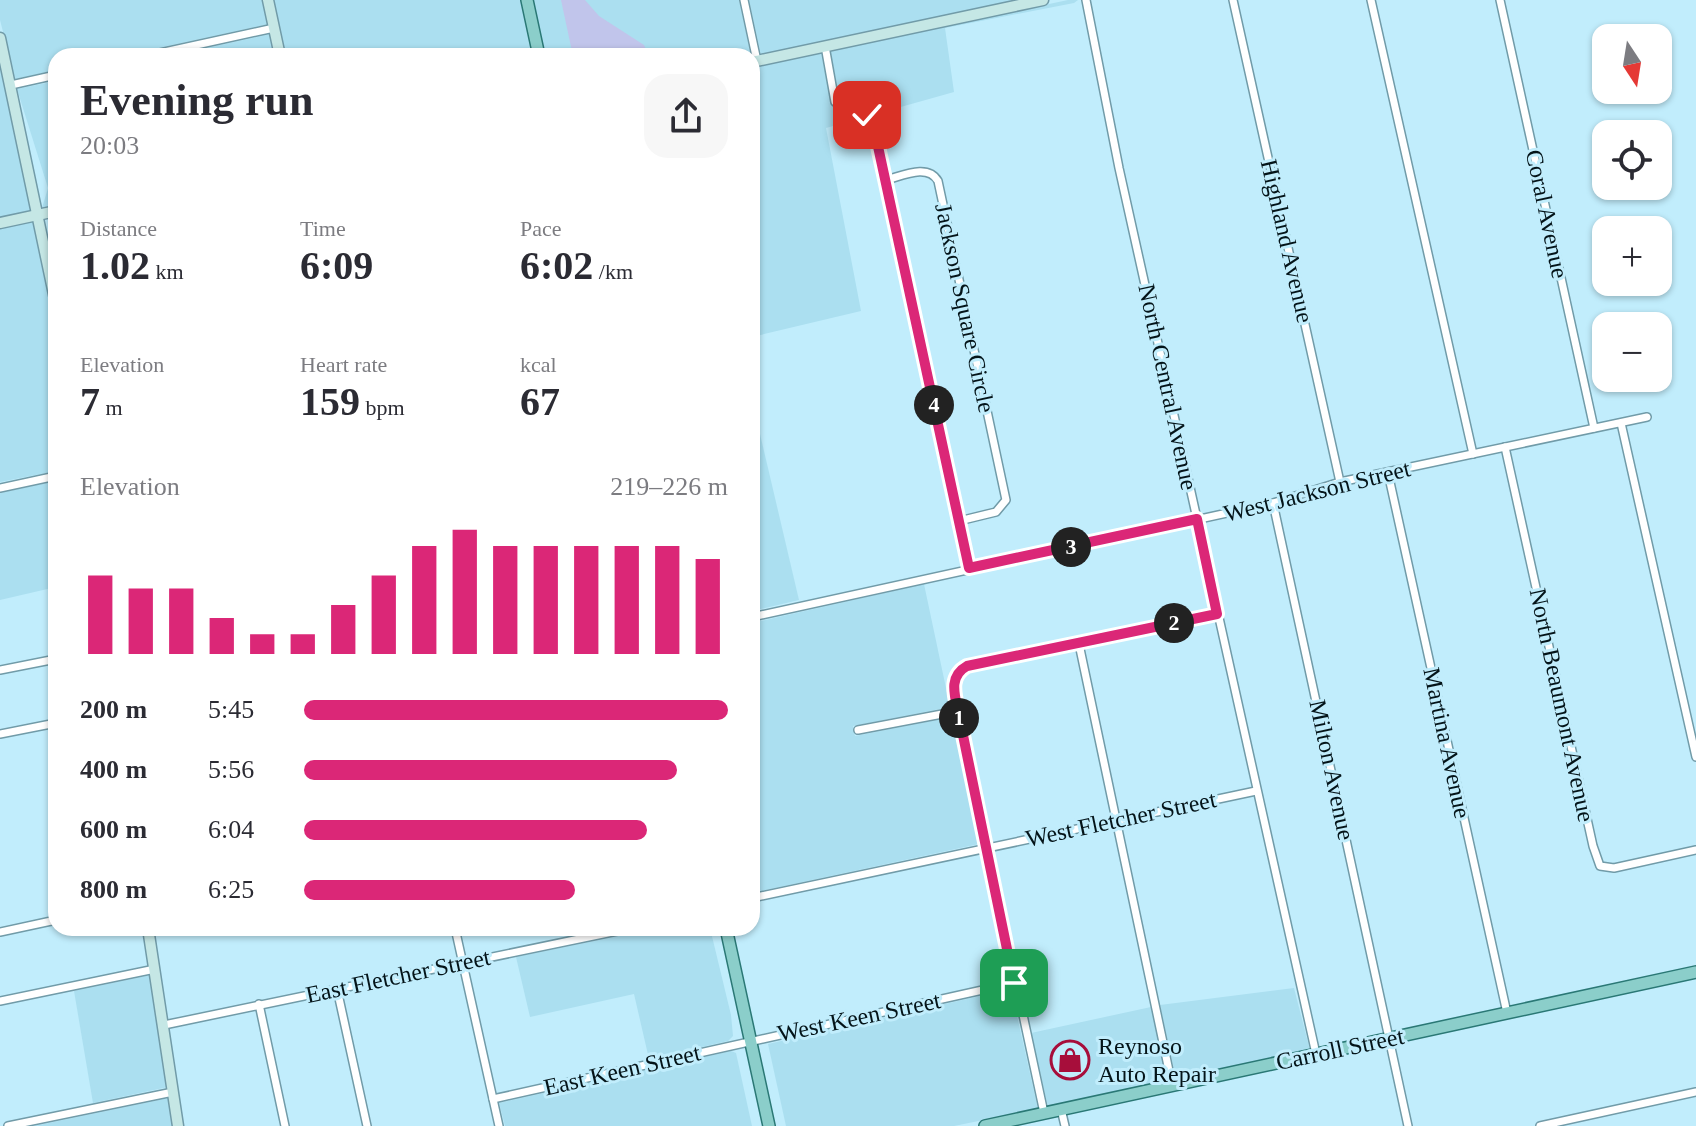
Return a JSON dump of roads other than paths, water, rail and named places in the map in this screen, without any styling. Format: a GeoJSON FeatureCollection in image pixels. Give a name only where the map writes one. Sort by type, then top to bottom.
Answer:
{"type":"FeatureCollection","features":[{"type":"Feature","properties":{"kind":"main road"},"geometry":{"type":"LineString","coordinates":[[527,0],[537,48]]}},
{"type":"Feature","properties":{"kind":"main road"},"geometry":{"type":"LineString","coordinates":[[728,936],[769,1126]]}},
{"type":"Feature","properties":{"kind":"main road","name":"Carroll Street"},"geometry":{"type":"LineString","coordinates":[[985,1126],[1696,972]]}},
{"type":"Feature","properties":{"kind":"street"},"geometry":{"type":"LineString","coordinates":[[268,0],[278,48]]}},
{"type":"Feature","properties":{"kind":"street"},"geometry":{"type":"LineString","coordinates":[[744,0],[753,48]]}},
{"type":"Feature","properties":{"kind":"street"},"geometry":{"type":"LineString","coordinates":[[760,61],[1043,0]]}},
{"type":"Feature","properties":{"kind":"street","name":"North Central Avenue"},"geometry":{"type":"LineString","coordinates":[[1086,0],[1119,168],[1316,1054]]}},
{"type":"Feature","properties":{"kind":"street","name":"Highland Avenue"},"geometry":{"type":"LineString","coordinates":[[1233,0],[1340,482]]}},
{"type":"Feature","properties":{"kind":"street"},"geometry":{"type":"LineString","coordinates":[[1371,0],[1473,454]]}},
{"type":"Feature","properties":{"kind":"street","name":"Coral Avenue"},"geometry":{"type":"LineString","coordinates":[[1500,0],[1594,428]]}},
{"type":"Feature","properties":{"kind":"street"},"geometry":{"type":"LineString","coordinates":[[183,48],[274,28]]}},
{"type":"Feature","properties":{"kind":"street"},"geometry":{"type":"LineString","coordinates":[[0,38],[48,262]]}},
{"type":"Feature","properties":{"kind":"street"},"geometry":{"type":"LineString","coordinates":[[825,46],[835,102],[846,110],[867,115],[871,120],[969,568]]}},
{"type":"Feature","properties":{"kind":"street"},"geometry":{"type":"LineString","coordinates":[[11,85],[48,77]]}},
{"type":"Feature","properties":{"kind":"street","name":"Jackson Square Circle"},"geometry":{"type":"LineString","coordinates":[[886,180],[926,171],[938,181],[1003,483],[1006,500],[1001,509],[959,521]]}},
{"type":"Feature","properties":{"kind":"street"},"geometry":{"type":"LineString","coordinates":[[0,223],[48,212]]}},
{"type":"Feature","properties":{"kind":"street","name":"West Jackson Street"},"geometry":{"type":"LineString","coordinates":[[760,615],[1273,503],[1340,482],[1647,417]]}},
{"type":"Feature","properties":{"kind":"street"},"geometry":{"type":"LineString","coordinates":[[1621,423],[1696,757]]}},
{"type":"Feature","properties":{"kind":"street","name":"North Beaumont Avenue"},"geometry":{"type":"LineString","coordinates":[[1505,447],[1593,846],[1600,866],[1614,868],[1696,850]]}},
{"type":"Feature","properties":{"kind":"street","name":"Martina Avenue"},"geometry":{"type":"LineString","coordinates":[[1388,473],[1507,1013]]}},
{"type":"Feature","properties":{"kind":"street"},"geometry":{"type":"LineString","coordinates":[[0,488],[48,478]]}},
{"type":"Feature","properties":{"kind":"street","name":"Milton Avenue"},"geometry":{"type":"LineString","coordinates":[[1273,503],[1408,1126]]}},
{"type":"Feature","properties":{"kind":"street"},"geometry":{"type":"LineString","coordinates":[[1044,1113],[958,711],[953,686],[955,676],[967,666],[1217,614]]}},
{"type":"Feature","properties":{"kind":"street"},"geometry":{"type":"LineString","coordinates":[[1079,644],[1172,1085]]}},
{"type":"Feature","properties":{"kind":"street"},"geometry":{"type":"LineString","coordinates":[[0,670],[48,661]]}},
{"type":"Feature","properties":{"kind":"street"},"geometry":{"type":"LineString","coordinates":[[858,730],[958,711]]}},
{"type":"Feature","properties":{"kind":"street"},"geometry":{"type":"LineString","coordinates":[[0,734],[48,725]]}},
{"type":"Feature","properties":{"kind":"street","name":"West Fletcher Street"},"geometry":{"type":"LineString","coordinates":[[760,896],[1256,791]]}},
{"type":"Feature","properties":{"kind":"street"},"geometry":{"type":"LineString","coordinates":[[0,932],[48,922]]}},
{"type":"Feature","properties":{"kind":"street"},"geometry":{"type":"LineString","coordinates":[[149,936],[178,1126]]}},
{"type":"Feature","properties":{"kind":"street"},"geometry":{"type":"LineString","coordinates":[[457,936],[499,1126]]}},
{"type":"Feature","properties":{"kind":"street","name":"East Fletcher Street"},"geometry":{"type":"LineString","coordinates":[[164,1025],[593,936]]}},
{"type":"Feature","properties":{"kind":"street"},"geometry":{"type":"LineString","coordinates":[[0,1001],[155,969]]}},
{"type":"Feature","properties":{"kind":"street","name":"West Keen Street"},"geometry":{"type":"LineString","coordinates":[[750,1041],[1014,983]]}},
{"type":"Feature","properties":{"kind":"street"},"geometry":{"type":"LineString","coordinates":[[337,989],[367,1126]]}},
{"type":"Feature","properties":{"kind":"street"},"geometry":{"type":"LineString","coordinates":[[259,1004],[285,1126]]}},
{"type":"Feature","properties":{"kind":"street","name":"East Keen Street"},"geometry":{"type":"LineString","coordinates":[[493,1099],[750,1041]]}},
{"type":"Feature","properties":{"kind":"street"},"geometry":{"type":"LineString","coordinates":[[8,1126],[173,1092]]}},
{"type":"Feature","properties":{"kind":"street"},"geometry":{"type":"LineString","coordinates":[[1540,1126],[1696,1092]]}},
{"type":"Feature","properties":{"kind":"street"},"geometry":{"type":"LineString","coordinates":[[1061,1109],[1065,1126]]}},
{"type":"Feature","properties":{"kind":"place","name":"Reynoso Auto Repair"},"geometry":{"type":"Point","coordinates":[1070,1060]}}]}
